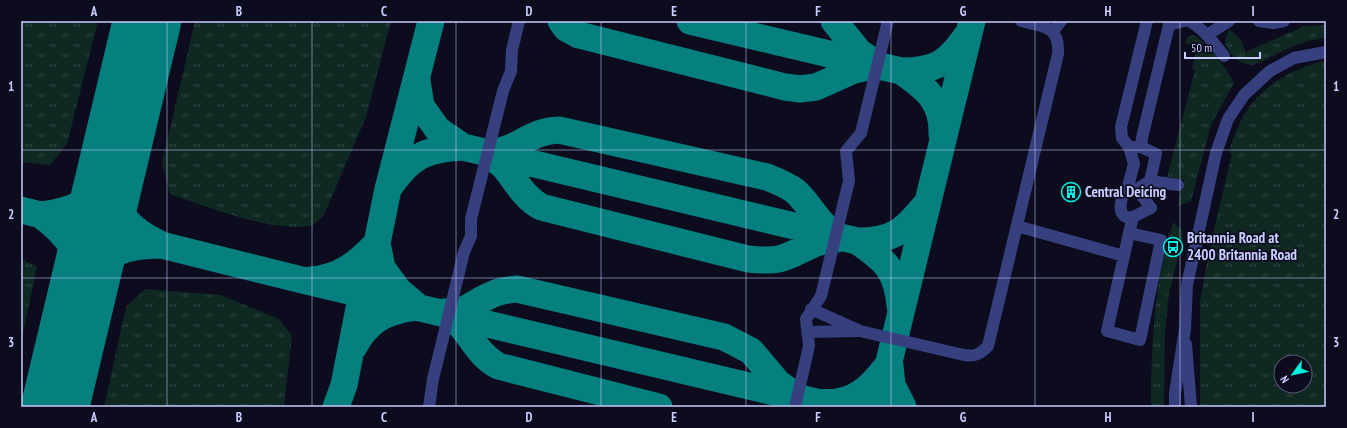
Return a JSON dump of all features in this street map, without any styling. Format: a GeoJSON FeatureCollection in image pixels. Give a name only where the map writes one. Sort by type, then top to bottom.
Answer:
{"type":"FeatureCollection","features":[{"type":"Feature","properties":{"kind":"street"},"geometry":{"type":"LineString","coordinates":[[429,407],[433,379],[462,260],[471,236],[471,219],[502,91],[511,71],[512,50],[519,21]]}},
{"type":"Feature","properties":{"kind":"street"},"geometry":{"type":"LineString","coordinates":[[795,407],[809,346],[806,319],[821,296],[849,181],[846,152],[861,133],[888,21]]}},
{"type":"Feature","properties":{"kind":"street"},"geometry":{"type":"LineString","coordinates":[[812,309],[860,331],[964,355],[972,356],[983,351],[988,346],[1058,54],[1058,40],[1053,31],[1044,26],[1022,21]]}},
{"type":"Feature","properties":{"kind":"street"},"geometry":{"type":"LineString","coordinates":[[1053,31],[1060,21]]}},
{"type":"Feature","properties":{"kind":"street"},"geometry":{"type":"LineString","coordinates":[[1148,21],[1121,127],[1122,138],[1135,147],[1156,154],[1150,181]]}},
{"type":"Feature","properties":{"kind":"street"},"geometry":{"type":"LineString","coordinates":[[1153,21],[1169,25],[1184,21]]}},
{"type":"Feature","properties":{"kind":"street"},"geometry":{"type":"LineString","coordinates":[[1188,21],[1196,25],[1207,35],[1224,56]]}},
{"type":"Feature","properties":{"kind":"street"},"geometry":{"type":"LineString","coordinates":[[1207,35],[1229,21]]}},
{"type":"Feature","properties":{"kind":"street"},"geometry":{"type":"LineString","coordinates":[[1260,21],[1273,23],[1284,21]]}},
{"type":"Feature","properties":{"kind":"street"},"geometry":{"type":"LineString","coordinates":[[1169,25],[1135,147],[1132,189],[1151,208],[1134,217],[1128,218],[1121,212],[1121,204],[1132,189],[1150,181],[1178,185]]}},
{"type":"Feature","properties":{"kind":"street"},"geometry":{"type":"LineString","coordinates":[[1175,407],[1174,393],[1184,329],[1187,285],[1216,153],[1228,119],[1244,95],[1270,71],[1294,58],[1326,52]]}},
{"type":"Feature","properties":{"kind":"street"},"geometry":{"type":"LineString","coordinates":[[1129,233],[1161,240],[1140,340],[1107,331],[1129,233],[1134,217]]}},
{"type":"Feature","properties":{"kind":"street"},"geometry":{"type":"LineString","coordinates":[[1017,226],[1124,256]]}},
{"type":"Feature","properties":{"kind":"street"},"geometry":{"type":"LineString","coordinates":[[1184,329],[1192,407]]}},
{"type":"Feature","properties":{"kind":"street"},"geometry":{"type":"LineString","coordinates":[[808,332],[860,331]]}},
{"type":"Feature","properties":{"kind":"green space"},"geometry":{"type":"Polygon","coordinates":[[[21,21],[98,21],[67,144],[50,165],[21,162],[21,21]]]}},
{"type":"Feature","properties":{"kind":"green space"},"geometry":{"type":"Polygon","coordinates":[[[195,21],[391,21],[366,117],[324,215],[314,224],[310,226],[294,227],[258,222],[170,194],[162,163],[195,21]]]}},
{"type":"Feature","properties":{"kind":"green space"},"geometry":{"type":"Polygon","coordinates":[[[1326,25],[1326,38],[1307,41],[1288,48],[1253,65],[1243,63],[1234,58],[1226,46],[1225,41],[1229,29],[1240,39],[1246,52],[1304,26],[1326,25]]]}},
{"type":"Feature","properties":{"kind":"green space"},"geometry":{"type":"Polygon","coordinates":[[[1193,35],[1203,42],[1216,56],[1234,83],[1211,125],[1191,201],[1178,206],[1184,180],[1167,177],[1195,70],[1192,69],[1197,48],[1185,43],[1187,37],[1193,35]]]}},
{"type":"Feature","properties":{"kind":"green space"},"geometry":{"type":"Polygon","coordinates":[[[1326,61],[1326,407],[1200,407],[1200,302],[1211,242],[1232,154],[1229,153],[1242,119],[1251,105],[1261,93],[1288,74],[1304,67],[1326,61]]]}},
{"type":"Feature","properties":{"kind":"green space"},"geometry":{"type":"Polygon","coordinates":[[[1173,222],[1182,230],[1183,237],[1169,293],[1165,331],[1164,407],[1151,407],[1155,314],[1162,268],[1173,222]]]}},
{"type":"Feature","properties":{"kind":"green space"},"geometry":{"type":"Polygon","coordinates":[[[21,259],[37,267],[21,342],[21,259]]]}},
{"type":"Feature","properties":{"kind":"green space"},"geometry":{"type":"Polygon","coordinates":[[[145,289],[221,295],[279,319],[292,336],[284,407],[104,407],[126,307],[145,289]]]}},
{"type":"Feature","properties":{"kind":"taxiway"},"geometry":{"type":"LineString","coordinates":[[336,407],[344,385],[362,293],[377,243],[388,189],[431,21]]}},
{"type":"Feature","properties":{"kind":"taxiway"},"geometry":{"type":"LineString","coordinates":[[561,21],[566,28],[579,35],[785,87],[800,89],[816,87],[854,70],[868,67],[882,67]]}},
{"type":"Feature","properties":{"kind":"taxiway"},"geometry":{"type":"LineString","coordinates":[[690,21],[901,71]]}},
{"type":"Feature","properties":{"kind":"taxiway"},"geometry":{"type":"LineString","coordinates":[[834,21],[859,52],[877,64]]}},
{"type":"Feature","properties":{"kind":"taxiway"},"geometry":{"type":"LineString","coordinates":[[878,407],[972,21]]}},
{"type":"Feature","properties":{"kind":"taxiway"},"geometry":{"type":"LineString","coordinates":[[942,134],[940,113],[931,96],[918,83],[901,71],[913,71],[940,64],[954,52],[967,35]]}},
{"type":"Feature","properties":{"kind":"taxiway"},"geometry":{"type":"LineString","coordinates":[[417,80],[421,106],[438,130],[463,147]]}},
{"type":"Feature","properties":{"kind":"taxiway"},"geometry":{"type":"LineString","coordinates":[[488,152],[507,149],[539,134],[559,130],[767,177],[795,191],[806,202],[820,221],[838,236]]}},
{"type":"Feature","properties":{"kind":"taxiway"},"geometry":{"type":"LineString","coordinates":[[388,189],[404,169],[419,157],[438,150],[463,147],[857,241]]}},
{"type":"Feature","properties":{"kind":"taxiway"},"geometry":{"type":"LineString","coordinates":[[487,154],[503,166],[525,194],[541,207],[748,259],[779,259],[821,241],[837,239]]}},
{"type":"Feature","properties":{"kind":"taxiway"},"geometry":{"type":"LineString","coordinates":[[83,288],[99,267],[115,253],[135,247],[162,245],[138,232],[122,215],[117,206],[114,195],[112,167]]}},
{"type":"Feature","properties":{"kind":"taxiway"},"geometry":{"type":"LineString","coordinates":[[83,288],[79,264],[71,246],[60,231],[41,215],[66,210],[84,202],[98,188],[112,167]]}},
{"type":"Feature","properties":{"kind":"taxiway"},"geometry":{"type":"LineString","coordinates":[[900,306],[896,283],[888,267],[875,254],[857,241],[880,239],[897,232],[912,221],[927,203]]}},
{"type":"Feature","properties":{"kind":"taxiway"},"geometry":{"type":"LineString","coordinates":[[21,210],[302,280],[837,407]]}},
{"type":"Feature","properties":{"kind":"taxiway"},"geometry":{"type":"LineString","coordinates":[[311,280],[321,279],[340,273],[363,257],[377,243],[382,268],[398,290],[418,307]]}},
{"type":"Feature","properties":{"kind":"taxiway"},"geometry":{"type":"LineString","coordinates":[[444,312],[458,311],[496,293],[517,289],[724,337],[751,351],[778,383],[796,396]]}},
{"type":"Feature","properties":{"kind":"taxiway"},"geometry":{"type":"LineString","coordinates":[[353,348],[365,330],[378,318],[395,311],[416,307]]}},
{"type":"Feature","properties":{"kind":"taxiway"},"geometry":{"type":"LineString","coordinates":[[445,313],[454,319],[482,353],[498,366],[659,407]]}},
{"type":"Feature","properties":{"kind":"taxiway"},"geometry":{"type":"LineString","coordinates":[[819,403],[837,402],[853,398],[872,384],[887,366]]}},
{"type":"Feature","properties":{"kind":"taxiway"},"geometry":{"type":"LineString","coordinates":[[890,366],[892,385],[903,407]]}},
{"type":"Feature","properties":{"kind":"runway"},"geometry":{"type":"LineString","coordinates":[[55,407],[147,21]]}},
{"type":"Feature","properties":{"kind":"place","name":"Central Deicing"},"geometry":{"type":"Point","coordinates":[1071,192]}},
{"type":"Feature","properties":{"kind":"place","name":"Britannia Road at 2400 Britannia Road"},"geometry":{"type":"Point","coordinates":[1173,247]}}]}
